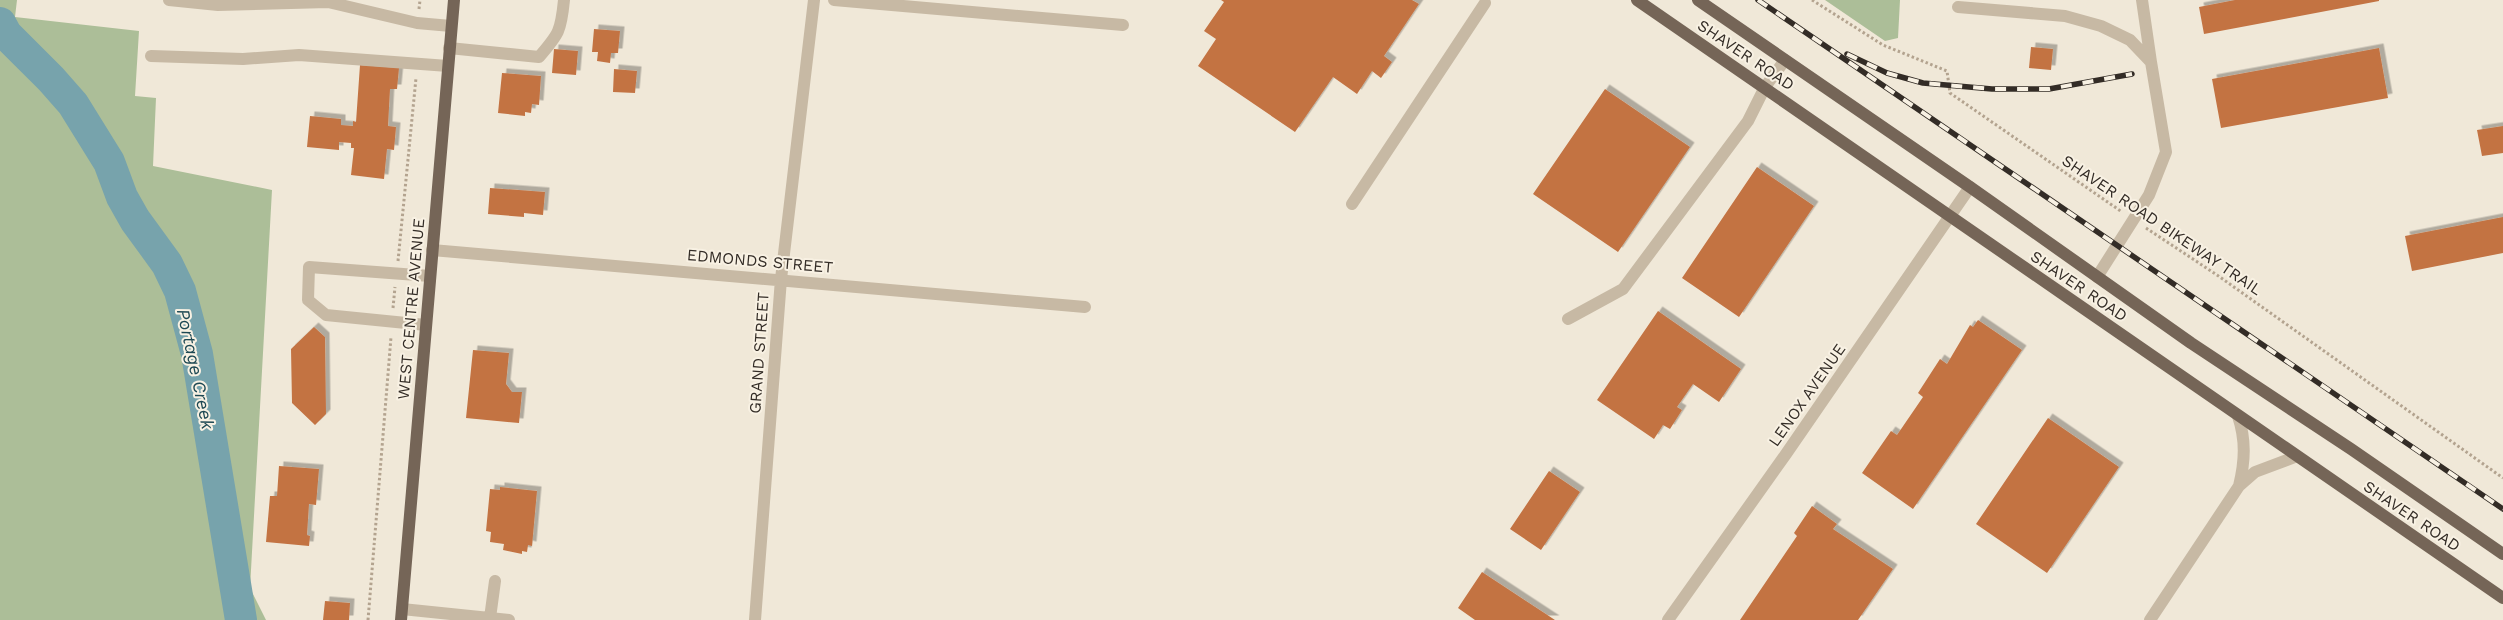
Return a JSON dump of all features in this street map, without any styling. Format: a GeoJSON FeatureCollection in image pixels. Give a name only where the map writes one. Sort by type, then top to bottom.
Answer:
{"type":"FeatureCollection","features":[{"type":"Feature","properties":{"kind":"main road","name":"WEST CENTRE AVENUE"},"geometry":{"type":"LineString","coordinates":[[401,614],[454,0]]}},
{"type":"Feature","properties":{"kind":"main road","name":"SHAVER ROAD"},"geometry":{"type":"LineString","coordinates":[[1636,0],[1765,87],[2296,457],[2503,598]]}},
{"type":"Feature","properties":{"kind":"main road","name":"SHAVER ROAD"},"geometry":{"type":"LineString","coordinates":[[1698,0],[1970,187],[2191,344],[2351,449],[2503,554]]}},
{"type":"Feature","properties":{"kind":"street"},"geometry":{"type":"LineString","coordinates":[[169,0],[218,4],[328,2],[417,23],[451,26]]}},
{"type":"Feature","properties":{"kind":"street"},"geometry":{"type":"LineString","coordinates":[[450,48],[539,57],[556,38],[561,28],[564,0]]}},
{"type":"Feature","properties":{"kind":"street","name":"GRAND STREET"},"geometry":{"type":"LineString","coordinates":[[755,620],[781,279],[814,0]]}},
{"type":"Feature","properties":{"kind":"street"},"geometry":{"type":"LineString","coordinates":[[834,0],[1123,25]]}},
{"type":"Feature","properties":{"kind":"street"},"geometry":{"type":"LineString","coordinates":[[2097,277],[2149,195],[2166,152],[2142,0]]}},
{"type":"Feature","properties":{"kind":"street"},"geometry":{"type":"LineString","coordinates":[[1352,204],[1484,1]]}},
{"type":"Feature","properties":{"kind":"street"},"geometry":{"type":"LineString","coordinates":[[1958,7],[2065,16],[2101,26],[2130,40],[2151,62]]}},
{"type":"Feature","properties":{"kind":"street"},"geometry":{"type":"LineString","coordinates":[[150,56],[243,59],[298,54],[448,66]]}},
{"type":"Feature","properties":{"kind":"street"},"geometry":{"type":"LineString","coordinates":[[1568,320],[1623,289],[1748,121],[1765,87],[1785,60]]}},
{"type":"Feature","properties":{"kind":"street","name":"LENOX AVENUE"},"geometry":{"type":"LineString","coordinates":[[1668,620],[1786,454],[1970,187]]}},
{"type":"Feature","properties":{"kind":"street","name":"EDMONDS STREET"},"geometry":{"type":"LineString","coordinates":[[432,250],[1085,307]]}},
{"type":"Feature","properties":{"kind":"street"},"geometry":{"type":"LineString","coordinates":[[426,325],[326,315],[308,300],[309,266],[430,276]]}},
{"type":"Feature","properties":{"kind":"street"},"geometry":{"type":"LineString","coordinates":[[2238,416],[2244,434],[2245,452],[2239,486]]}},
{"type":"Feature","properties":{"kind":"street"},"geometry":{"type":"LineString","coordinates":[[2150,620],[2239,486],[2255,472],[2296,457]]}},
{"type":"Feature","properties":{"kind":"street"},"geometry":{"type":"LineString","coordinates":[[490,618],[495,580]]}},
{"type":"Feature","properties":{"kind":"street"},"geometry":{"type":"LineString","coordinates":[[401,614],[509,620]]}},
{"type":"Feature","properties":{"kind":"path","name":"SHAVER ROAD BIKEWAY TRAIL"},"geometry":{"type":"LineString","coordinates":[[1812,0],[1883,46],[1947,71],[1950,93],[2217,275],[2503,478]]}},
{"type":"Feature","properties":{"kind":"green space"},"geometry":{"type":"Polygon","coordinates":[[[0,0],[17,0],[15,17],[139,31],[135,96],[156,98],[153,166],[272,190],[250,588],[266,620],[0,620],[0,0]]]}},
{"type":"Feature","properties":{"kind":"green space"},"geometry":{"type":"Polygon","coordinates":[[[1825,0],[1900,0],[1898,38],[1885,41],[1825,0]]]}},
{"type":"Feature","properties":{"kind":"building"},"geometry":{"type":"Polygon","coordinates":[[[1221,0],[1412,0],[1419,4],[1384,56],[1392,62],[1381,78],[1372,71],[1357,94],[1333,77],[1295,132],[1198,66],[1216,39],[1204,31],[1224,2],[1221,0]]]}},
{"type":"Feature","properties":{"kind":"building"},"geometry":{"type":"Polygon","coordinates":[[[2235,0],[2379,1],[2204,34],[2199,7],[2235,0]]]}},
{"type":"Feature","properties":{"kind":"building"},"geometry":{"type":"Polygon","coordinates":[[[594,29],[620,31],[618,53],[611,53],[610,63],[597,61],[598,52],[592,52],[594,29]]]}},
{"type":"Feature","properties":{"kind":"building"},"geometry":{"type":"Polygon","coordinates":[[[2031,47],[2053,49],[2051,70],[2029,68],[2031,47]]]}},
{"type":"Feature","properties":{"kind":"building"},"geometry":{"type":"Polygon","coordinates":[[[2379,48],[2388,98],[2221,128],[2212,79],[2379,48]]]}},
{"type":"Feature","properties":{"kind":"building"},"geometry":{"type":"Polygon","coordinates":[[[554,49],[578,51],[576,75],[552,73],[554,49]]]}},
{"type":"Feature","properties":{"kind":"building"},"geometry":{"type":"Polygon","coordinates":[[[360,65],[399,68],[397,89],[390,89],[388,126],[396,127],[394,150],[387,149],[384,179],[351,175],[354,148],[351,148],[351,143],[339,142],[339,150],[307,147],[310,116],[341,119],[341,125],[353,126],[353,121],[356,122],[360,65]]]}},
{"type":"Feature","properties":{"kind":"building"},"geometry":{"type":"Polygon","coordinates":[[[614,69],[637,71],[635,93],[613,92],[614,69]]]}},
{"type":"Feature","properties":{"kind":"building"},"geometry":{"type":"Polygon","coordinates":[[[502,73],[541,76],[539,105],[532,104],[531,113],[525,112],[525,116],[498,113],[502,73]]]}},
{"type":"Feature","properties":{"kind":"building"},"geometry":{"type":"Polygon","coordinates":[[[1605,89],[1690,147],[1618,252],[1533,194],[1605,89]]]}},
{"type":"Feature","properties":{"kind":"building"},"geometry":{"type":"Polygon","coordinates":[[[2503,126],[2503,153],[2482,156],[2477,130],[2503,126]]]}},
{"type":"Feature","properties":{"kind":"building"},"geometry":{"type":"Polygon","coordinates":[[[1757,167],[1814,206],[1739,317],[1682,278],[1757,167]]]}},
{"type":"Feature","properties":{"kind":"building"},"geometry":{"type":"Polygon","coordinates":[[[490,188],[545,192],[543,215],[524,213],[524,217],[488,214],[490,188]]]}},
{"type":"Feature","properties":{"kind":"building"},"geometry":{"type":"Polygon","coordinates":[[[2503,217],[2503,253],[2412,271],[2405,236],[2503,217]]]}},
{"type":"Feature","properties":{"kind":"building"},"geometry":{"type":"Polygon","coordinates":[[[1658,311],[1741,369],[1719,402],[1693,384],[1677,407],[1682,410],[1670,429],[1663,425],[1654,439],[1597,400],[1658,311]]]}},
{"type":"Feature","properties":{"kind":"building"},"geometry":{"type":"Polygon","coordinates":[[[1978,320],[2022,350],[1913,509],[1862,473],[1891,431],[1897,435],[1923,397],[1918,393],[1940,359],[1947,364],[1970,325],[1973,327],[1978,320]]]}},
{"type":"Feature","properties":{"kind":"building"},"geometry":{"type":"Polygon","coordinates":[[[314,327],[325,337],[326,414],[315,425],[292,403],[291,349],[314,327]]]}},
{"type":"Feature","properties":{"kind":"building"},"geometry":{"type":"Polygon","coordinates":[[[473,350],[509,353],[506,384],[512,392],[522,392],[519,423],[466,418],[473,350]]]}},
{"type":"Feature","properties":{"kind":"building"},"geometry":{"type":"Polygon","coordinates":[[[2048,418],[2119,467],[2047,573],[1976,524],[2048,418]]]}},
{"type":"Feature","properties":{"kind":"building"},"geometry":{"type":"Polygon","coordinates":[[[279,466],[319,469],[316,505],[309,504],[307,535],[310,536],[309,546],[266,542],[270,496],[277,496],[279,466]]]}},
{"type":"Feature","properties":{"kind":"building"},"geometry":{"type":"Polygon","coordinates":[[[1549,471],[1580,492],[1541,550],[1510,529],[1549,471]]]}},
{"type":"Feature","properties":{"kind":"building"},"geometry":{"type":"Polygon","coordinates":[[[500,487],[537,491],[532,546],[528,545],[527,552],[522,551],[522,554],[503,550],[504,544],[490,542],[491,532],[486,531],[490,489],[500,490],[500,487]]]}},
{"type":"Feature","properties":{"kind":"building"},"geometry":{"type":"Polygon","coordinates":[[[1812,506],[1837,524],[1833,529],[1893,569],[1858,620],[1740,620],[1797,536],[1794,533],[1812,506]]]}},
{"type":"Feature","properties":{"kind":"building"},"geometry":{"type":"Polygon","coordinates":[[[1482,572],[1555,620],[1475,620],[1458,608],[1482,572]]]}},
{"type":"Feature","properties":{"kind":"building"},"geometry":{"type":"Polygon","coordinates":[[[325,601],[350,603],[349,620],[323,620],[325,601]]]}},
{"type":"Feature","properties":{"kind":"waterway","name":"Portage Creek"},"geometry":{"type":"LineString","coordinates":[[0,23],[6,34],[73,104],[109,162],[122,197],[135,220],[167,264],[180,291],[197,354],[241,620]]}},
{"type":"Feature","properties":{"kind":"railway"},"geometry":{"type":"LineString","coordinates":[[1758,0],[2503,509]]}},
{"type":"Feature","properties":{"kind":"railway"},"geometry":{"type":"LineString","coordinates":[[1847,54],[1887,73],[1923,83],[1992,89],[2049,89],[2132,74]]}}]}
